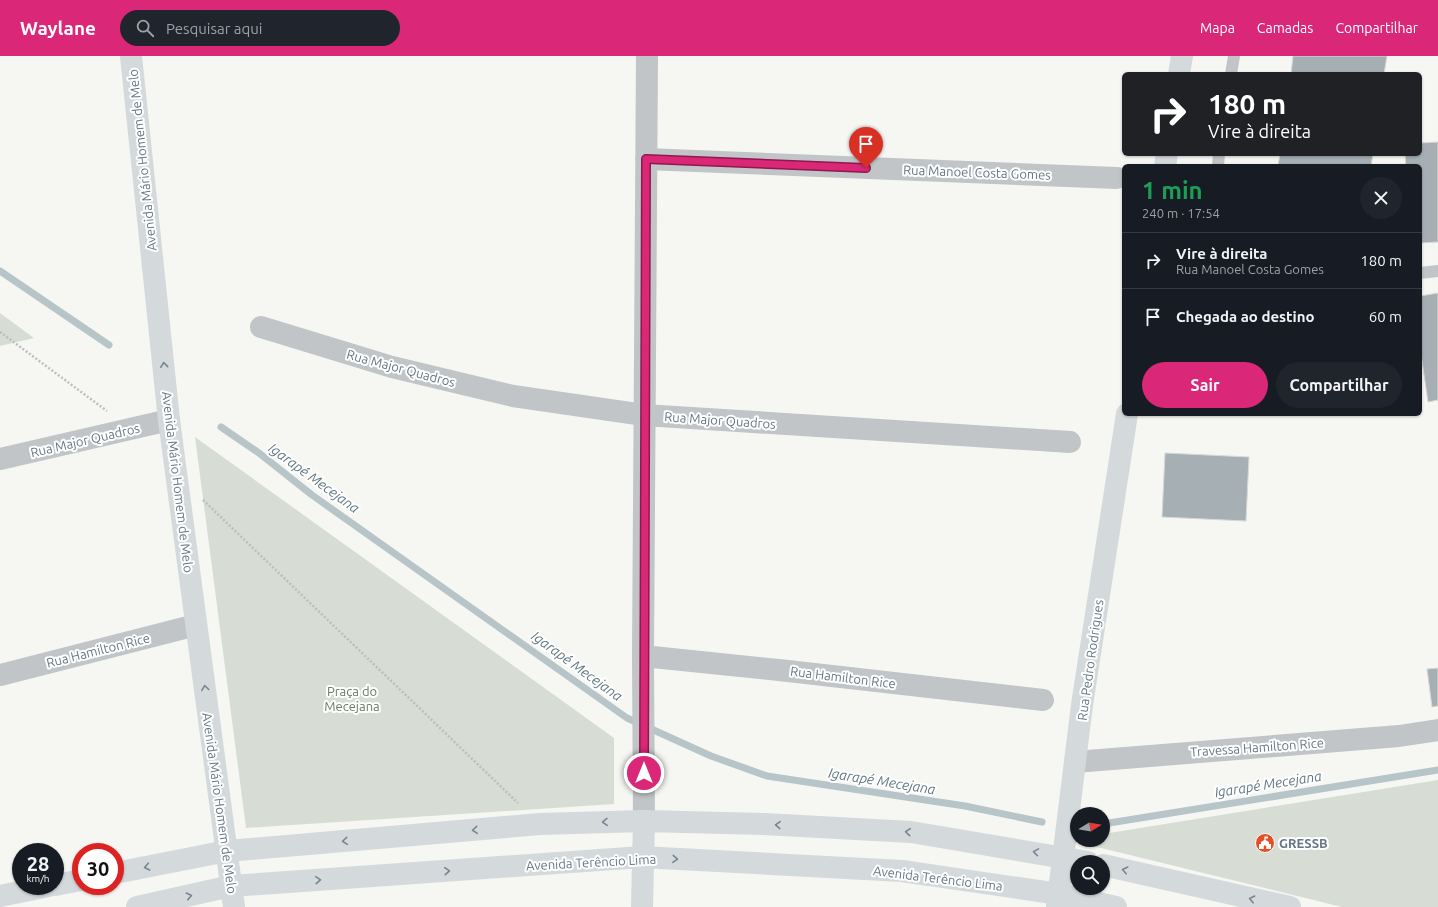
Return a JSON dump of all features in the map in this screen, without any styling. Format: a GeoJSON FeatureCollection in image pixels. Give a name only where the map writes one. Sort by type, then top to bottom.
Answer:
{"type":"FeatureCollection","features":[{"type":"Feature","properties":{"kind":"main road","name":"Avenida Mário Homem de Melo"},"geometry":{"type":"LineString","coordinates":[[131,56],[169,420],[233,897]]}},
{"type":"Feature","properties":{"kind":"main road"},"geometry":{"type":"LineString","coordinates":[[1180,72],[1182,56]]}},
{"type":"Feature","properties":{"kind":"main road","name":"Rua Pedro Rodrigues"},"geometry":{"type":"LineString","coordinates":[[1058,900],[1082,705],[1127,416]]}},
{"type":"Feature","properties":{"kind":"main road"},"geometry":{"type":"LineString","coordinates":[[642,907],[644,821]]}},
{"type":"Feature","properties":{"kind":"main road"},"geometry":{"type":"LineString","coordinates":[[124,871],[227,851],[540,824],[644,821],[764,824],[910,832],[1064,852],[1071,855]]}},
{"type":"Feature","properties":{"kind":"main road","name":"Avenida Terêncio Lima"},"geometry":{"type":"LineString","coordinates":[[137,907],[642,857],[902,871],[1058,900],[1116,907]]}},
{"type":"Feature","properties":{"kind":"main road"},"geometry":{"type":"LineString","coordinates":[[1110,867],[1290,907]]}},
{"type":"Feature","properties":{"kind":"main road"},"geometry":{"type":"LineString","coordinates":[[0,896],[12,894]]}},
{"type":"Feature","properties":{"kind":"street"},"geometry":{"type":"LineString","coordinates":[[644,821],[643,656],[647,56]]}},
{"type":"Feature","properties":{"kind":"street","name":"Rua Manoel Costa Gomes"},"geometry":{"type":"LineString","coordinates":[[646,159],[1117,178]]}},
{"type":"Feature","properties":{"kind":"street","name":"Rua Major Quadros"},"geometry":{"type":"LineString","coordinates":[[261,327],[392,368],[513,396],[644,415],[1070,442]]}},
{"type":"Feature","properties":{"kind":"street","name":"Rua Major Quadros"},"geometry":{"type":"LineString","coordinates":[[0,459],[169,420]]}},
{"type":"Feature","properties":{"kind":"street","name":"Rua Hamilton Rice"},"geometry":{"type":"LineString","coordinates":[[0,675],[196,625]]}},
{"type":"Feature","properties":{"kind":"street","name":"Rua Hamilton Rice"},"geometry":{"type":"LineString","coordinates":[[643,656],[788,670],[1043,700]]}},
{"type":"Feature","properties":{"kind":"street","name":"Travessa Hamilton Rice"},"geometry":{"type":"LineString","coordinates":[[1075,768],[1398,736],[1438,730]]}},
{"type":"Feature","properties":{"kind":"lane"},"geometry":{"type":"LineString","coordinates":[[1231,72],[1234,56]]}},
{"type":"Feature","properties":{"kind":"lane"},"geometry":{"type":"LineString","coordinates":[[1422,273],[1438,270]]}},
{"type":"Feature","properties":{"kind":"path"},"geometry":{"type":"LineString","coordinates":[[0,332],[131,428]]}},
{"type":"Feature","properties":{"kind":"path"},"geometry":{"type":"LineString","coordinates":[[177,475],[540,824]]}},
{"type":"Feature","properties":{"kind":"green space"},"geometry":{"type":"Polygon","coordinates":[[[0,313],[34,338],[0,346],[0,313]]]}},
{"type":"Feature","properties":{"kind":"green space","name":"Praça do Mecejana"},"geometry":{"type":"Polygon","coordinates":[[[195,437],[614,738],[614,804],[246,828],[195,437]]]}},
{"type":"Feature","properties":{"kind":"green space","name":"GRESSB"},"geometry":{"type":"Polygon","coordinates":[[[1438,780],[1438,907],[1342,907],[1097,847],[1110,847],[1110,833],[1438,780]]]}},
{"type":"Feature","properties":{"kind":"building"},"geometry":{"type":"Polygon","coordinates":[[[1293,56],[1387,56],[1384,72],[1291,72],[1293,56]]]}},
{"type":"Feature","properties":{"kind":"building"},"geometry":{"type":"Polygon","coordinates":[[[1438,142],[1438,242],[1422,243],[1422,164],[1406,164],[1405,156],[1422,156],[1422,143],[1438,142]]]}},
{"type":"Feature","properties":{"kind":"building"},"geometry":{"type":"Polygon","coordinates":[[[1280,156],[1373,156],[1371,164],[1278,164],[1280,156]]]}},
{"type":"Feature","properties":{"kind":"building"},"geometry":{"type":"Polygon","coordinates":[[[1438,293],[1438,400],[1428,402],[1422,361],[1422,296],[1438,293]]]}},
{"type":"Feature","properties":{"kind":"building"},"geometry":{"type":"Polygon","coordinates":[[[1165,453],[1249,457],[1246,521],[1162,517],[1165,453]]]}},
{"type":"Feature","properties":{"kind":"building"},"geometry":{"type":"Polygon","coordinates":[[[1438,668],[1438,706],[1432,707],[1427,669],[1438,668]]]}},
{"type":"Feature","properties":{"kind":"waterway","name":"Igarapé Mecejana"},"geometry":{"type":"LineString","coordinates":[[0,271],[109,345]]}},
{"type":"Feature","properties":{"kind":"waterway","name":"Igarapé Mecejana"},"geometry":{"type":"LineString","coordinates":[[221,427],[259,453],[312,495],[627,718],[711,756],[767,776],[965,806],[1042,822]]}},
{"type":"Feature","properties":{"kind":"waterway","name":"Igarapé Mecejana"},"geometry":{"type":"LineString","coordinates":[[1110,823],[1438,770]]}},
{"type":"Feature","properties":{"kind":"place","name":"GRESSB"},"geometry":{"type":"Point","coordinates":[1265,843]}},
{"type":"Feature","properties":{"kind":"route"},"geometry":{"type":"LineString","coordinates":[[644,773],[643,656],[646,159],[866,168]]}}]}
